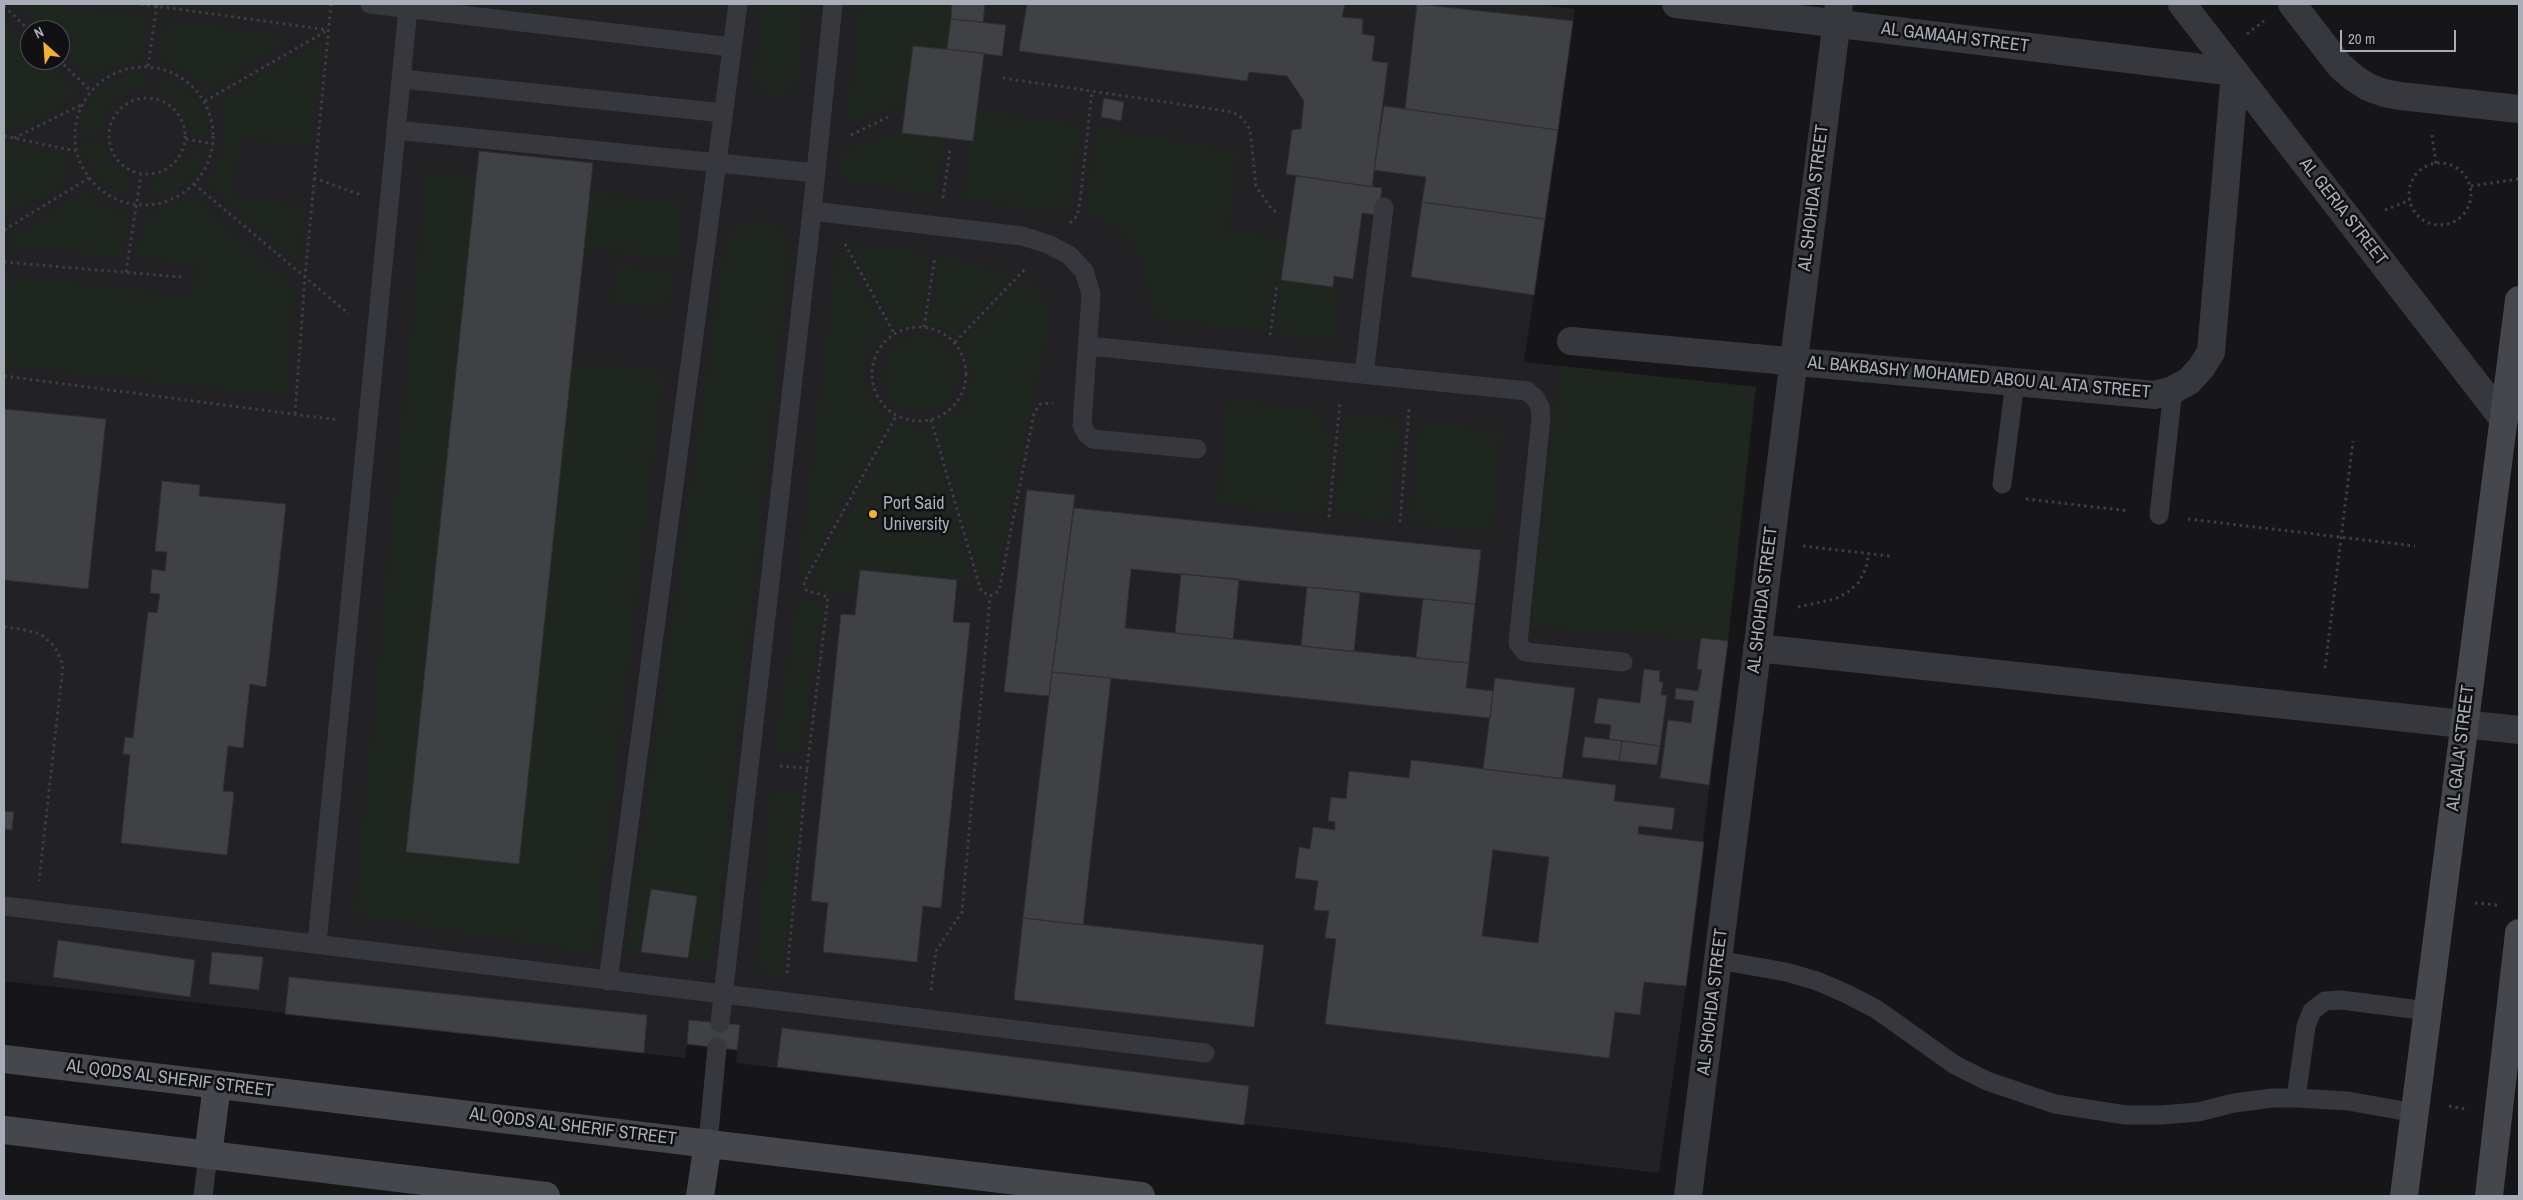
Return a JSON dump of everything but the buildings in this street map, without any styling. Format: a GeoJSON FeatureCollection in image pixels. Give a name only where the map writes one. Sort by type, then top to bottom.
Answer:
{"type":"FeatureCollection","features":[{"type":"Feature","properties":{"kind":"main road","name":"AL GALA' STREET"},"geometry":{"type":"LineString","coordinates":[[2404,1196],[2519,300]]}},
{"type":"Feature","properties":{"kind":"main road"},"geometry":{"type":"LineString","coordinates":[[2489,1196],[2519,933]]}},
{"type":"Feature","properties":{"kind":"main road","name":"AL QODS AL SHERIF STREET"},"geometry":{"type":"LineString","coordinates":[[4,1059],[708,1143],[1088,1193],[1141,1196]]}},
{"type":"Feature","properties":{"kind":"main road"},"geometry":{"type":"LineString","coordinates":[[208,1155],[217,1085]]}},
{"type":"Feature","properties":{"kind":"main road"},"geometry":{"type":"LineString","coordinates":[[4,1130],[546,1196]]}},
{"type":"Feature","properties":{"kind":"main road"},"geometry":{"type":"LineString","coordinates":[[700,1196],[708,1143]]}},
{"type":"Feature","properties":{"kind":"street","name":"AL GAMAAH STREET"},"geometry":{"type":"LineString","coordinates":[[1676,4],[1838,13],[2228,63]]}},
{"type":"Feature","properties":{"kind":"street","name":"AL GERIA STREET"},"geometry":{"type":"LineString","coordinates":[[2182,4],[2504,420]]}},
{"type":"Feature","properties":{"kind":"street"},"geometry":{"type":"LineString","coordinates":[[2292,4],[2340,66],[2368,87],[2384,94],[2519,109]]}},
{"type":"Feature","properties":{"kind":"street","name":"AL SHOHDA STREET"},"geometry":{"type":"LineString","coordinates":[[1688,1196],[1838,13]]}},
{"type":"Feature","properties":{"kind":"street","name":"AL BAKBASHY MOHAMED ABOU AL ATA STREET"},"geometry":{"type":"LineString","coordinates":[[1571,341],[2137,394],[2155,395],[2173,390],[2188,381],[2201,368],[2210,352],[2228,63]]}},
{"type":"Feature","properties":{"kind":"street"},"geometry":{"type":"LineString","coordinates":[[1757,648],[2519,730]]}},
{"type":"Feature","properties":{"kind":"lane"},"geometry":{"type":"LineString","coordinates":[[370,4],[732,47]]}},
{"type":"Feature","properties":{"kind":"lane"},"geometry":{"type":"LineString","coordinates":[[608,981],[738,4]]}},
{"type":"Feature","properties":{"kind":"lane"},"geometry":{"type":"LineString","coordinates":[[720,1023],[750,763],[820,212],[816,173],[833,4]]}},
{"type":"Feature","properties":{"kind":"lane"},"geometry":{"type":"LineString","coordinates":[[317,943],[408,8]]}},
{"type":"Feature","properties":{"kind":"lane"},"geometry":{"type":"LineString","coordinates":[[402,79],[723,113]]}},
{"type":"Feature","properties":{"kind":"lane"},"geometry":{"type":"LineString","coordinates":[[396,130],[816,173]]}},
{"type":"Feature","properties":{"kind":"lane"},"geometry":{"type":"LineString","coordinates":[[1364,374],[1384,207]]}},
{"type":"Feature","properties":{"kind":"lane"},"geometry":{"type":"LineString","coordinates":[[820,212],[1022,236],[1048,244],[1069,255],[1084,271],[1091,294],[1089,346],[1082,425],[1086,433],[1093,439],[1197,449]]}},
{"type":"Feature","properties":{"kind":"lane"},"geometry":{"type":"LineString","coordinates":[[1089,346],[1526,391],[1535,398],[1540,407],[1541,418],[1518,643],[1525,652],[1623,662]]}},
{"type":"Feature","properties":{"kind":"lane"},"geometry":{"type":"LineString","coordinates":[[2002,484],[2016,382]]}},
{"type":"Feature","properties":{"kind":"lane"},"geometry":{"type":"LineString","coordinates":[[2159,515],[2173,390]]}},
{"type":"Feature","properties":{"kind":"lane"},"geometry":{"type":"LineString","coordinates":[[4,906],[317,943],[608,981],[1205,1052]]}},
{"type":"Feature","properties":{"kind":"lane"},"geometry":{"type":"LineString","coordinates":[[1718,960],[1786,972],[1817,981],[1876,1009],[1955,1065],[2004,1087],[2055,1104],[2126,1114],[2161,1115],[2198,1112],[2234,1103],[2272,1098],[2348,1101],[2415,1107]]}},
{"type":"Feature","properties":{"kind":"lane"},"geometry":{"type":"LineString","coordinates":[[2296,1098],[2306,1026],[2312,1011],[2324,1001],[2341,1000],[2428,1011]]}},
{"type":"Feature","properties":{"kind":"lane"},"geometry":{"type":"LineString","coordinates":[[708,1143],[717,1047]]}},
{"type":"Feature","properties":{"kind":"lane"},"geometry":{"type":"LineString","coordinates":[[203,1196],[208,1155]]}},
{"type":"Feature","properties":{"kind":"path"},"geometry":{"type":"LineString","coordinates":[[141,4],[328,30]]}},
{"type":"Feature","properties":{"kind":"path"},"geometry":{"type":"LineString","coordinates":[[295,414],[305,277],[331,4]]}},
{"type":"Feature","properties":{"kind":"path"},"geometry":{"type":"LineString","coordinates":[[148,66],[157,5]]}},
{"type":"Feature","properties":{"kind":"path"},"geometry":{"type":"LineString","coordinates":[[4,6],[20,21]]}},
{"type":"Feature","properties":{"kind":"path"},"geometry":{"type":"LineString","coordinates":[[2228,63],[2265,20]]}},
{"type":"Feature","properties":{"kind":"path"},"geometry":{"type":"LineString","coordinates":[[205,101],[328,30]]}},
{"type":"Feature","properties":{"kind":"path"},"geometry":{"type":"LineString","coordinates":[[148,66],[165,69],[180,76],[194,87],[205,101],[211,114],[214,144],[210,159],[194,184],[168,201],[137,205],[110,196],[89,178],[81,165],[76,151],[75,127],[82,104],[91,91],[107,77],[126,68],[148,66]]}},
{"type":"Feature","properties":{"kind":"path"},"geometry":{"type":"LineString","coordinates":[[69,70],[91,91]]}},
{"type":"Feature","properties":{"kind":"path"},"geometry":{"type":"LineString","coordinates":[[1003,78],[1233,112],[1243,119],[1250,130],[1256,186],[1266,202],[1278,214]]}},
{"type":"Feature","properties":{"kind":"path"},"geometry":{"type":"LineString","coordinates":[[148,98],[168,104],[178,113],[184,125],[186,139],[183,152],[176,162],[166,170],[154,174],[141,175],[128,171],[118,162],[111,150],[108,137],[111,123],[118,111],[128,102],[148,98]]}},
{"type":"Feature","properties":{"kind":"path"},"geometry":{"type":"LineString","coordinates":[[14,138],[82,104]]}},
{"type":"Feature","properties":{"kind":"path"},"geometry":{"type":"LineString","coordinates":[[818,150],[888,117]]}},
{"type":"Feature","properties":{"kind":"path"},"geometry":{"type":"LineString","coordinates":[[4,136],[76,151]]}},
{"type":"Feature","properties":{"kind":"path"},"geometry":{"type":"LineString","coordinates":[[186,139],[214,144]]}},
{"type":"Feature","properties":{"kind":"path"},"geometry":{"type":"LineString","coordinates":[[2448,164],[2458,168],[2466,176],[2471,186],[2471,199],[2467,210],[2459,220],[2447,225],[2434,225],[2423,220],[2414,212],[2410,200],[2412,180],[2427,166],[2448,164]]}},
{"type":"Feature","properties":{"kind":"path"},"geometry":{"type":"LineString","coordinates":[[126,272],[141,175]]}},
{"type":"Feature","properties":{"kind":"path"},"geometry":{"type":"LineString","coordinates":[[4,230],[89,178]]}},
{"type":"Feature","properties":{"kind":"path"},"geometry":{"type":"LineString","coordinates":[[314,178],[389,206]]}},
{"type":"Feature","properties":{"kind":"path"},"geometry":{"type":"LineString","coordinates":[[2471,186],[2519,179]]}},
{"type":"Feature","properties":{"kind":"path"},"geometry":{"type":"LineString","coordinates":[[194,184],[376,337]]}},
{"type":"Feature","properties":{"kind":"path"},"geometry":{"type":"LineString","coordinates":[[820,212],[894,333]]}},
{"type":"Feature","properties":{"kind":"path"},"geometry":{"type":"LineString","coordinates":[[4,262],[181,277]]}},
{"type":"Feature","properties":{"kind":"path"},"geometry":{"type":"LineString","coordinates":[[1266,363],[1277,284]]}},
{"type":"Feature","properties":{"kind":"path"},"geometry":{"type":"LineString","coordinates":[[909,327],[924,327],[941,332],[955,342],[962,354],[966,367],[966,380],[962,394],[955,405],[944,415],[931,420],[907,420],[896,416],[881,402],[872,383],[872,368],[875,354],[894,333],[909,327]]}},
{"type":"Feature","properties":{"kind":"path"},"geometry":{"type":"LineString","coordinates":[[1329,517],[1342,371]]}},
{"type":"Feature","properties":{"kind":"path"},"geometry":{"type":"LineString","coordinates":[[4,376],[368,424]]}},
{"type":"Feature","properties":{"kind":"path"},"geometry":{"type":"LineString","coordinates":[[1400,522],[1411,378]]}},
{"type":"Feature","properties":{"kind":"path"},"geometry":{"type":"LineString","coordinates":[[990,596],[999,591],[1036,408],[1044,402],[1083,405]]}},
{"type":"Feature","properties":{"kind":"path"},"geometry":{"type":"LineString","coordinates":[[785,1001],[807,768],[828,597],[806,590],[804,582],[896,416]]}},
{"type":"Feature","properties":{"kind":"path"},"geometry":{"type":"LineString","coordinates":[[931,420],[980,590],[990,596]]}},
{"type":"Feature","properties":{"kind":"path"},"geometry":{"type":"LineString","coordinates":[[2325,668],[2353,441]]}},
{"type":"Feature","properties":{"kind":"path"},"geometry":{"type":"LineString","coordinates":[[2002,484],[2003,491],[2008,496],[2415,546]]}},
{"type":"Feature","properties":{"kind":"path"},"geometry":{"type":"LineString","coordinates":[[1770,543],[1890,556]]}},
{"type":"Feature","properties":{"kind":"path"},"geometry":{"type":"LineString","coordinates":[[1762,610],[1800,606],[1835,599],[1848,592],[1859,582],[1866,568],[1869,553]]}},
{"type":"Feature","properties":{"kind":"path"},"geometry":{"type":"LineString","coordinates":[[929,1018],[934,957],[962,912],[990,596]]}},
{"type":"Feature","properties":{"kind":"path"},"geometry":{"type":"LineString","coordinates":[[4,627],[40,634],[55,647],[63,666],[35,910]]}},
{"type":"Feature","properties":{"kind":"path"},"geometry":{"type":"LineString","coordinates":[[750,763],[807,768]]}},
{"type":"Feature","properties":{"kind":"path"},"geometry":{"type":"LineString","coordinates":[[2442,900],[2500,906]]}},
{"type":"Feature","properties":{"kind":"path"},"geometry":{"type":"LineString","coordinates":[[2415,1107],[2498,1114]]}},
{"type":"Feature","properties":{"kind":"shaded area","name":"Port Said University"},"geometry":{"type":"Polygon","coordinates":[[[4,4],[1533,4],[1575,9],[1524,362],[1756,387],[1686,986],[1659,1173],[736,1063],[737,1050],[717,1047],[687,1044],[685,1058],[4,981],[4,4]]]}},
{"type":"Feature","properties":{"kind":"shaded area"},"geometry":{"type":"Polygon","coordinates":[[[14,4],[45,4],[149,18],[142,60],[111,65],[89,79],[70,59],[70,20],[31,20],[14,4]]]}},
{"type":"Feature","properties":{"kind":"shaded area"},"geometry":{"type":"Polygon","coordinates":[[[761,4],[804,4],[797,81],[791,89],[783,93],[773,94],[765,91],[758,87],[754,80],[761,4]]]}},
{"type":"Feature","properties":{"kind":"shaded area"},"geometry":{"type":"Polygon","coordinates":[[[861,4],[952,4],[947,49],[913,46],[906,102],[847,122],[861,4]]]}},
{"type":"Feature","properties":{"kind":"shaded area"},"geometry":{"type":"Polygon","coordinates":[[[165,19],[288,38],[207,92],[197,79],[185,70],[158,58],[165,19]]]}},
{"type":"Feature","properties":{"kind":"shaded area"},"geometry":{"type":"Polygon","coordinates":[[[4,23],[20,38],[20,70],[53,70],[78,94],[20,129],[4,126],[4,23]]]}},
{"type":"Feature","properties":{"kind":"shaded area"},"geometry":{"type":"Polygon","coordinates":[[[324,39],[310,144],[240,138],[232,195],[302,207],[299,264],[208,184],[218,165],[224,145],[225,122],[221,99],[324,39]]]}},
{"type":"Feature","properties":{"kind":"shaded area"},"geometry":{"type":"Polygon","coordinates":[[[136,74],[147,75],[148,88],[131,90],[117,97],[103,113],[100,134],[80,136],[82,114],[96,93],[107,83],[121,77],[136,74]]]}},
{"type":"Feature","properties":{"kind":"shaded area"},"geometry":{"type":"Polygon","coordinates":[[[161,77],[178,84],[190,94],[206,119],[210,134],[194,135],[180,109],[171,98],[159,92],[161,77]]]}},
{"type":"Feature","properties":{"kind":"shaded area"},"geometry":{"type":"Polygon","coordinates":[[[977,110],[1080,126],[1068,214],[963,199],[977,110]]]}},
{"type":"Feature","properties":{"kind":"shaded area"},"geometry":{"type":"Polygon","coordinates":[[[903,127],[903,133],[943,138],[937,196],[850,181],[838,166],[839,156],[903,127]]]}},
{"type":"Feature","properties":{"kind":"shaded area"},"geometry":{"type":"Polygon","coordinates":[[[1096,127],[1238,152],[1227,229],[1287,241],[1281,280],[1275,279],[1267,332],[1155,318],[1142,260],[1135,245],[1113,224],[1087,214],[1096,127]]]}},
{"type":"Feature","properties":{"kind":"shaded area"},"geometry":{"type":"Polygon","coordinates":[[[100,140],[113,162],[128,175],[127,197],[102,181],[85,156],[81,142],[100,140]]]}},
{"type":"Feature","properties":{"kind":"shaded area"},"geometry":{"type":"Polygon","coordinates":[[[4,143],[69,154],[65,186],[4,214],[4,143]]]}},
{"type":"Feature","properties":{"kind":"shaded area"},"geometry":{"type":"Polygon","coordinates":[[[194,151],[205,155],[198,169],[187,182],[173,193],[156,199],[152,182],[176,169],[194,151]]]}},
{"type":"Feature","properties":{"kind":"shaded area"},"geometry":{"type":"Polygon","coordinates":[[[427,173],[477,177],[406,852],[519,863],[572,363],[663,372],[594,953],[354,915],[427,173]]]}},
{"type":"Feature","properties":{"kind":"shaded area"},"geometry":{"type":"Polygon","coordinates":[[[85,190],[100,205],[128,215],[122,257],[4,244],[85,190]]]}},
{"type":"Feature","properties":{"kind":"shaded area"},"geometry":{"type":"Polygon","coordinates":[[[590,193],[683,203],[676,259],[584,248],[590,193]]]}},
{"type":"Feature","properties":{"kind":"shaded area"},"geometry":{"type":"Polygon","coordinates":[[[196,198],[293,289],[287,396],[4,365],[4,275],[193,297],[197,264],[137,257],[147,215],[196,198]]]}},
{"type":"Feature","properties":{"kind":"shaded area"},"geometry":{"type":"Polygon","coordinates":[[[765,222],[782,233],[789,254],[713,963],[688,958],[696,895],[651,889],[641,952],[627,949],[725,248],[728,238],[735,230],[744,224],[765,222]]]}},
{"type":"Feature","properties":{"kind":"shaded area"},"geometry":{"type":"Polygon","coordinates":[[[851,245],[927,253],[923,324],[905,324],[894,328],[851,245]]]}},
{"type":"Feature","properties":{"kind":"shaded area"},"geometry":{"type":"Polygon","coordinates":[[[838,246],[886,332],[871,346],[863,368],[864,380],[872,402],[890,417],[804,574],[799,573],[838,246]]]}},
{"type":"Feature","properties":{"kind":"shaded area"},"geometry":{"type":"Polygon","coordinates":[[[941,254],[1011,276],[955,336],[943,327],[929,323],[941,254]]]}},
{"type":"Feature","properties":{"kind":"shaded area"},"geometry":{"type":"Polygon","coordinates":[[[616,265],[673,273],[667,309],[611,301],[616,265]]]}},
{"type":"Feature","properties":{"kind":"shaded area"},"geometry":{"type":"Polygon","coordinates":[[[1021,280],[1027,280],[1038,292],[1045,307],[1048,323],[995,578],[983,580],[935,426],[963,408],[969,397],[973,371],[969,356],[961,343],[1021,280]]]}},
{"type":"Feature","properties":{"kind":"shaded area"},"geometry":{"type":"Polygon","coordinates":[[[1281,280],[1341,288],[1333,341],[1274,332],[1281,280]]]}},
{"type":"Feature","properties":{"kind":"shaded area"},"geometry":{"type":"Polygon","coordinates":[[[914,336],[928,336],[942,342],[953,353],[959,367],[956,389],[948,401],[928,412],[914,412],[900,406],[889,395],[883,381],[883,367],[889,353],[900,342],[914,336]]]}},
{"type":"Feature","properties":{"kind":"shaded area"},"geometry":{"type":"Polygon","coordinates":[[[1560,366],[1756,387],[1728,641],[1530,626],[1560,366]]]}},
{"type":"Feature","properties":{"kind":"shaded area"},"geometry":{"type":"Polygon","coordinates":[[[1228,400],[1315,409],[1330,438],[1324,515],[1218,505],[1228,400]]]}},
{"type":"Feature","properties":{"kind":"shaded area"},"geometry":{"type":"Polygon","coordinates":[[[1347,415],[1399,421],[1388,519],[1336,514],[1347,415]]]}},
{"type":"Feature","properties":{"kind":"shaded area"},"geometry":{"type":"Polygon","coordinates":[[[897,422],[915,429],[930,428],[974,582],[860,570],[858,594],[814,587],[810,580],[843,527],[897,422]]]}},
{"type":"Feature","properties":{"kind":"shaded area"},"geometry":{"type":"Polygon","coordinates":[[[1421,423],[1502,431],[1491,532],[1410,523],[1421,423]]]}},
{"type":"Feature","properties":{"kind":"shaded area"},"geometry":{"type":"Polygon","coordinates":[[[798,598],[823,602],[800,754],[775,751],[798,598]]]}},
{"type":"Feature","properties":{"kind":"shaded area"},"geometry":{"type":"Polygon","coordinates":[[[772,790],[801,792],[783,975],[755,972],[772,790]]]}},
{"type":"Feature","properties":{"kind":"place","name":"Port Said University"},"geometry":{"type":"Point","coordinates":[873,514]}}]}
